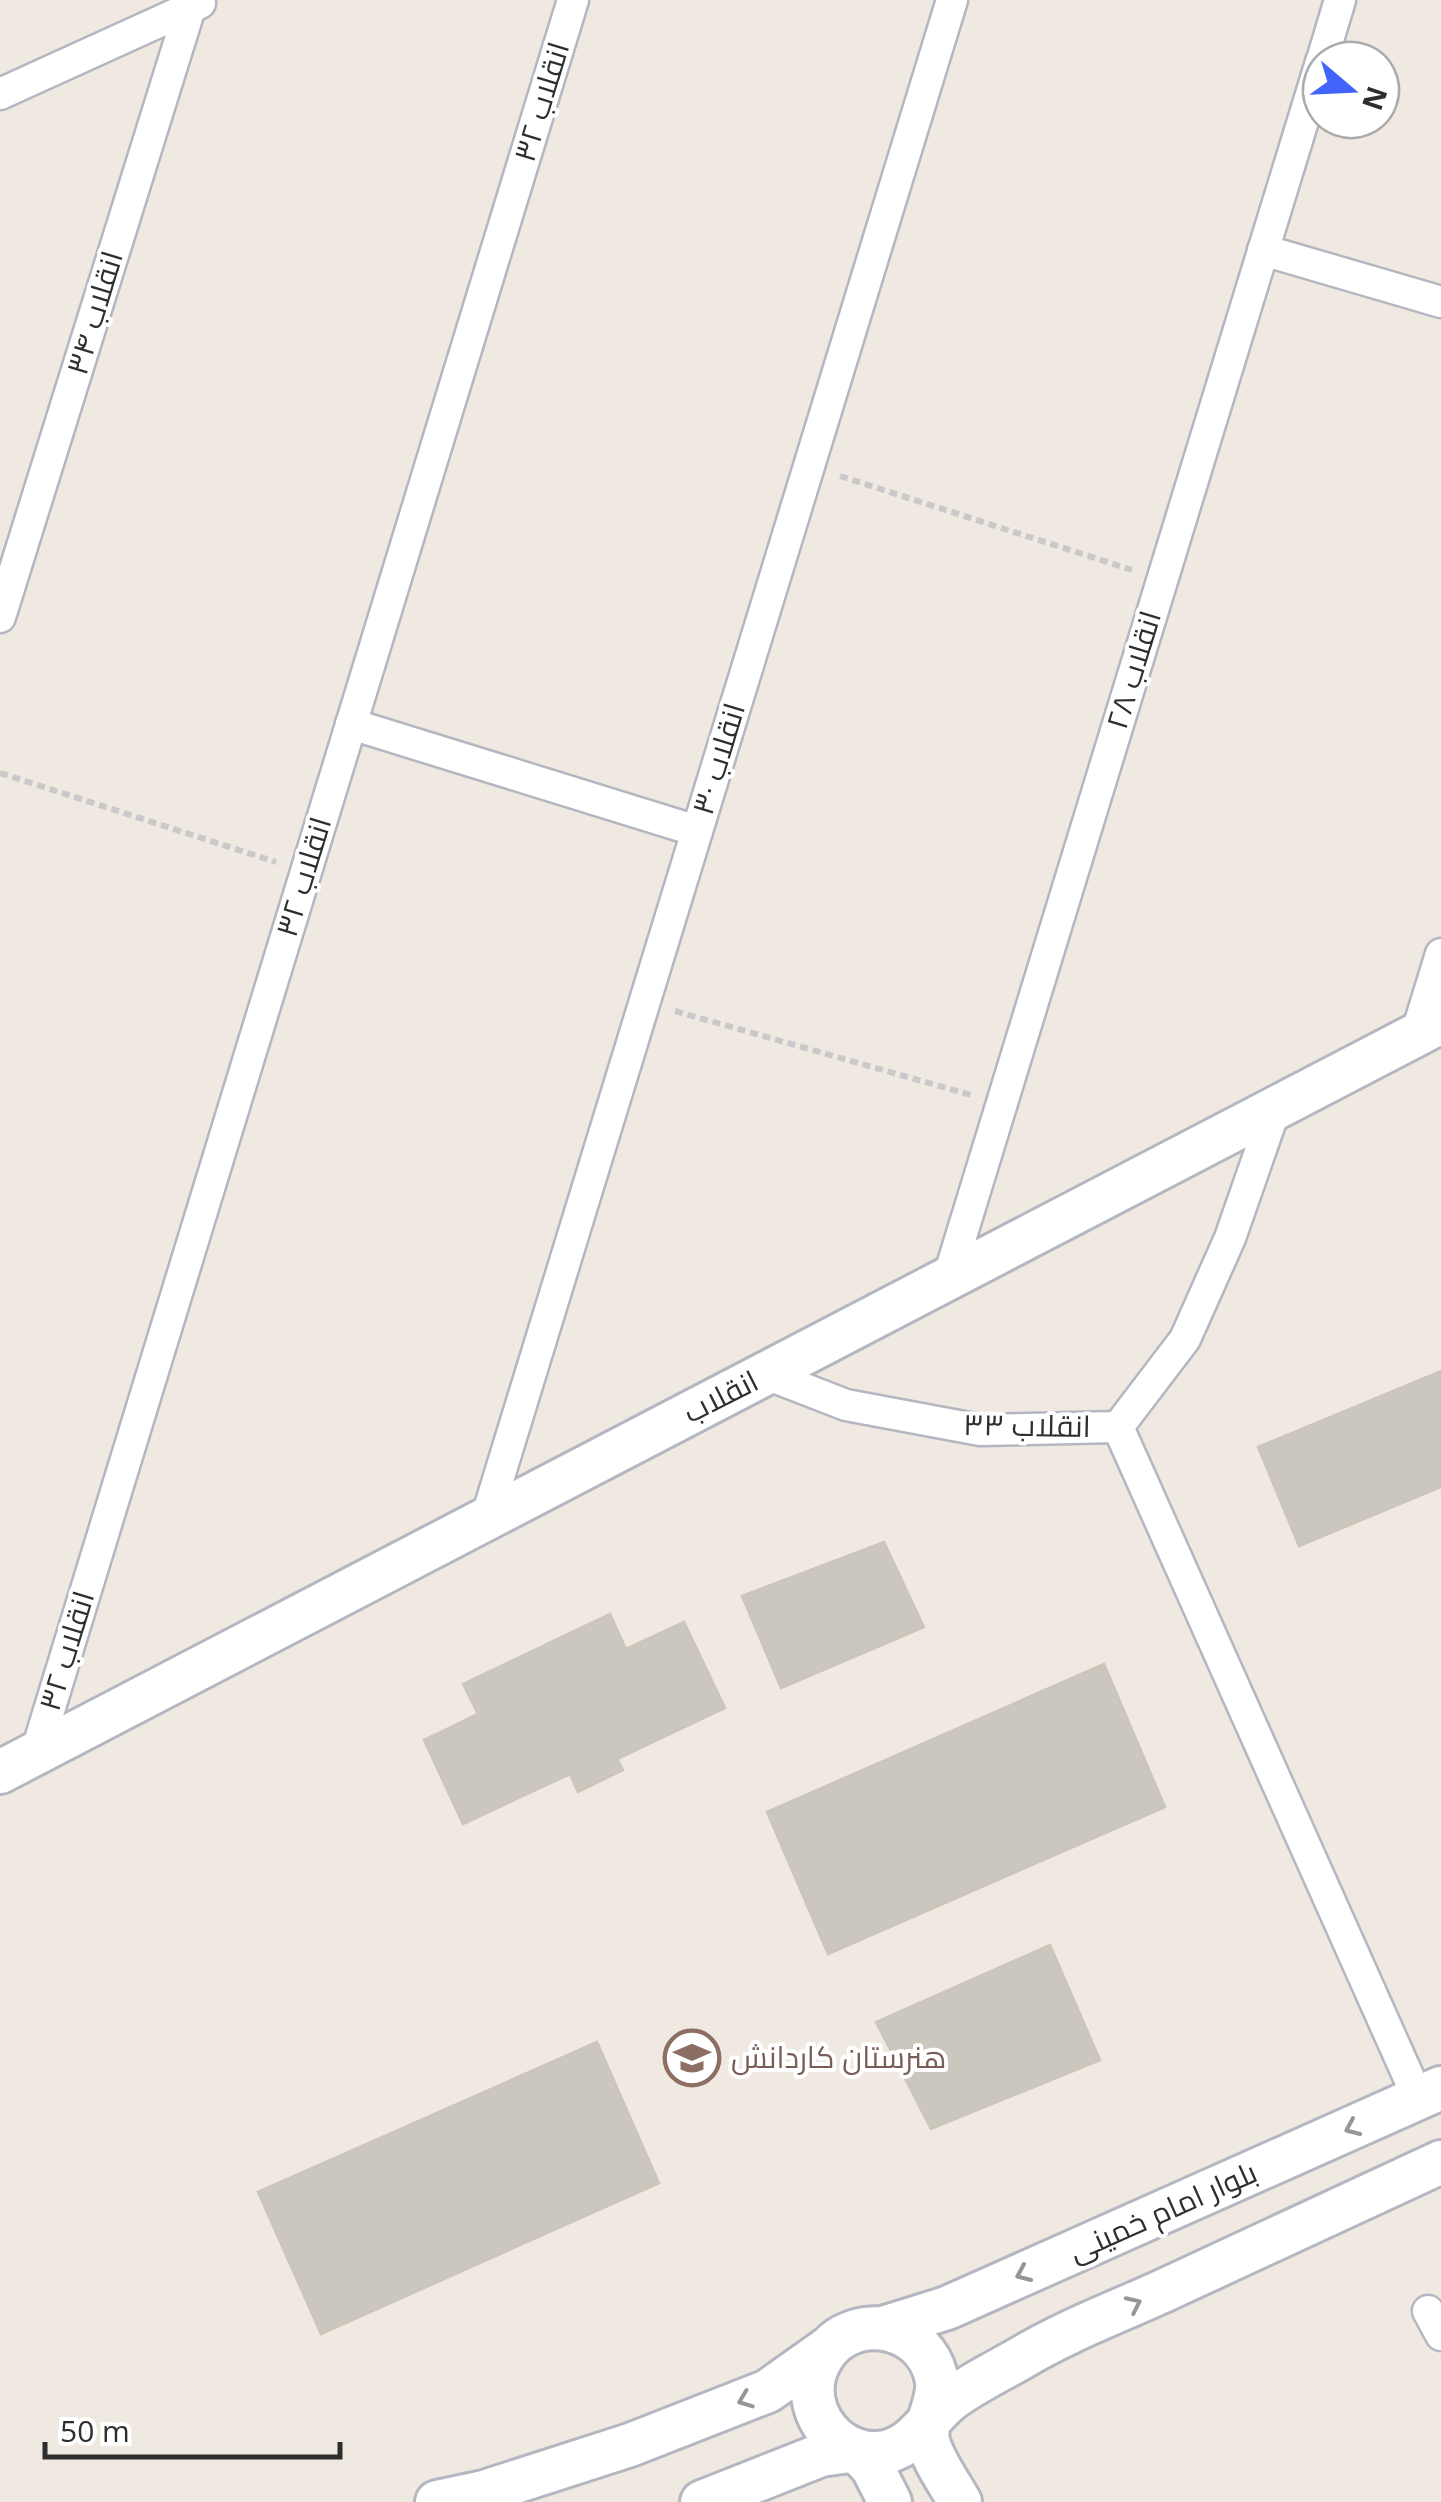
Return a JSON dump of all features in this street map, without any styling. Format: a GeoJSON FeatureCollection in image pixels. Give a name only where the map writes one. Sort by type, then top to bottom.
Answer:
{"type":"FeatureCollection","features":[{"type":"Feature","properties":{"kind":"main road","name":"انقلاب"},"geometry":{"type":"LineString","coordinates":[[18,1762],[1429,1029]]}},
{"type":"Feature","properties":{"kind":"main road","name":"بلوار امام خمینی"},"geometry":{"type":"LineString","coordinates":[[882,2328],[947,2308],[1430,2093]]}},
{"type":"Feature","properties":{"kind":"main road"},"geometry":{"type":"LineString","coordinates":[[702,2502],[820,2456],[898,2449],[915,2438],[949,2402],[1032,2351],[1441,2162]]}},
{"type":"Feature","properties":{"kind":"main road"},"geometry":{"type":"LineString","coordinates":[[438,2502],[484,2492],[630,2444],[768,2391],[843,2336],[862,2328],[882,2328],[902,2333],[930,2361],[937,2381],[928,2441],[960,2502]]}},
{"type":"Feature","properties":{"kind":"main road"},"geometry":{"type":"LineString","coordinates":[[827,2349],[816,2367],[814,2407],[823,2426],[872,2467],[890,2502]]}},
{"type":"Feature","properties":{"kind":"street","name":"انقلاب ۳۲"},"geometry":{"type":"LineString","coordinates":[[18,1762],[306,872],[573,0]]}},
{"type":"Feature","properties":{"kind":"street","name":"انقلاب ۳۰"},"geometry":{"type":"LineString","coordinates":[[486,1518],[952,0]]}},
{"type":"Feature","properties":{"kind":"street","name":"انقلاب ۲۸"},"geometry":{"type":"LineString","coordinates":[[1328,40],[1340,0]]}},
{"type":"Feature","properties":{"kind":"street"},"geometry":{"type":"LineString","coordinates":[[0,94],[198,4]]}},
{"type":"Feature","properties":{"kind":"street","name":"انقلاب ۳۴"},"geometry":{"type":"LineString","coordinates":[[0,617],[198,4]]}},
{"type":"Feature","properties":{"kind":"street","name":"انقلاب ۲۸"},"geometry":{"type":"LineString","coordinates":[[948,1279],[1301,126]]}},
{"type":"Feature","properties":{"kind":"street"},"geometry":{"type":"LineString","coordinates":[[1263,250],[1441,302]]}},
{"type":"Feature","properties":{"kind":"street"},"geometry":{"type":"LineString","coordinates":[[351,724],[697,831]]}},
{"type":"Feature","properties":{"kind":"street"},"geometry":{"type":"LineString","coordinates":[[1429,1029],[1441,954]]}},
{"type":"Feature","properties":{"kind":"street","name":"انقلاب ۳۳"},"geometry":{"type":"LineString","coordinates":[[766,1374],[846,1405],[980,1430],[1118,1428],[1185,1339],[1230,1238],[1274,1109]]}},
{"type":"Feature","properties":{"kind":"street"},"geometry":{"type":"LineString","coordinates":[[1118,1428],[1430,2093]]}},
{"type":"Feature","properties":{"kind":"path"},"geometry":{"type":"LineString","coordinates":[[809,466],[1162,580]]}},
{"type":"Feature","properties":{"kind":"path"},"geometry":{"type":"LineString","coordinates":[[0,773],[306,872]]}},
{"type":"Feature","properties":{"kind":"path"},"geometry":{"type":"LineString","coordinates":[[644,1003],[1002,1103]]}},
{"type":"Feature","properties":{"kind":"building"},"geometry":{"type":"Polygon","coordinates":[[[1441,1371],[1441,1487],[1299,1546],[1258,1447],[1441,1371]]]}},
{"type":"Feature","properties":{"kind":"building"},"geometry":{"type":"Polygon","coordinates":[[[884,1542],[924,1627],[781,1688],[742,1596],[884,1542]]]}},
{"type":"Feature","properties":{"kind":"building"},"geometry":{"type":"Polygon","coordinates":[[[610,1614],[626,1649],[684,1622],[725,1708],[617,1759],[623,1770],[578,1792],[570,1774],[463,1824],[424,1740],[478,1714],[463,1684],[610,1614]]]}},
{"type":"Feature","properties":{"kind":"building"},"geometry":{"type":"Polygon","coordinates":[[[1104,1664],[1165,1807],[828,1954],[767,1812],[1104,1664]]]}},
{"type":"Feature","properties":{"kind":"building"},"geometry":{"type":"Polygon","coordinates":[[[1050,1945],[1100,2060],[931,2129],[876,2022],[1050,1945]]]}},
{"type":"Feature","properties":{"kind":"building"},"geometry":{"type":"Polygon","coordinates":[[[597,2042],[659,2183],[321,2334],[258,2192],[597,2042]]]}},
{"type":"Feature","properties":{"kind":"place","name":"هنرستان کاردانش"},"geometry":{"type":"Point","coordinates":[692,2058]}}]}
